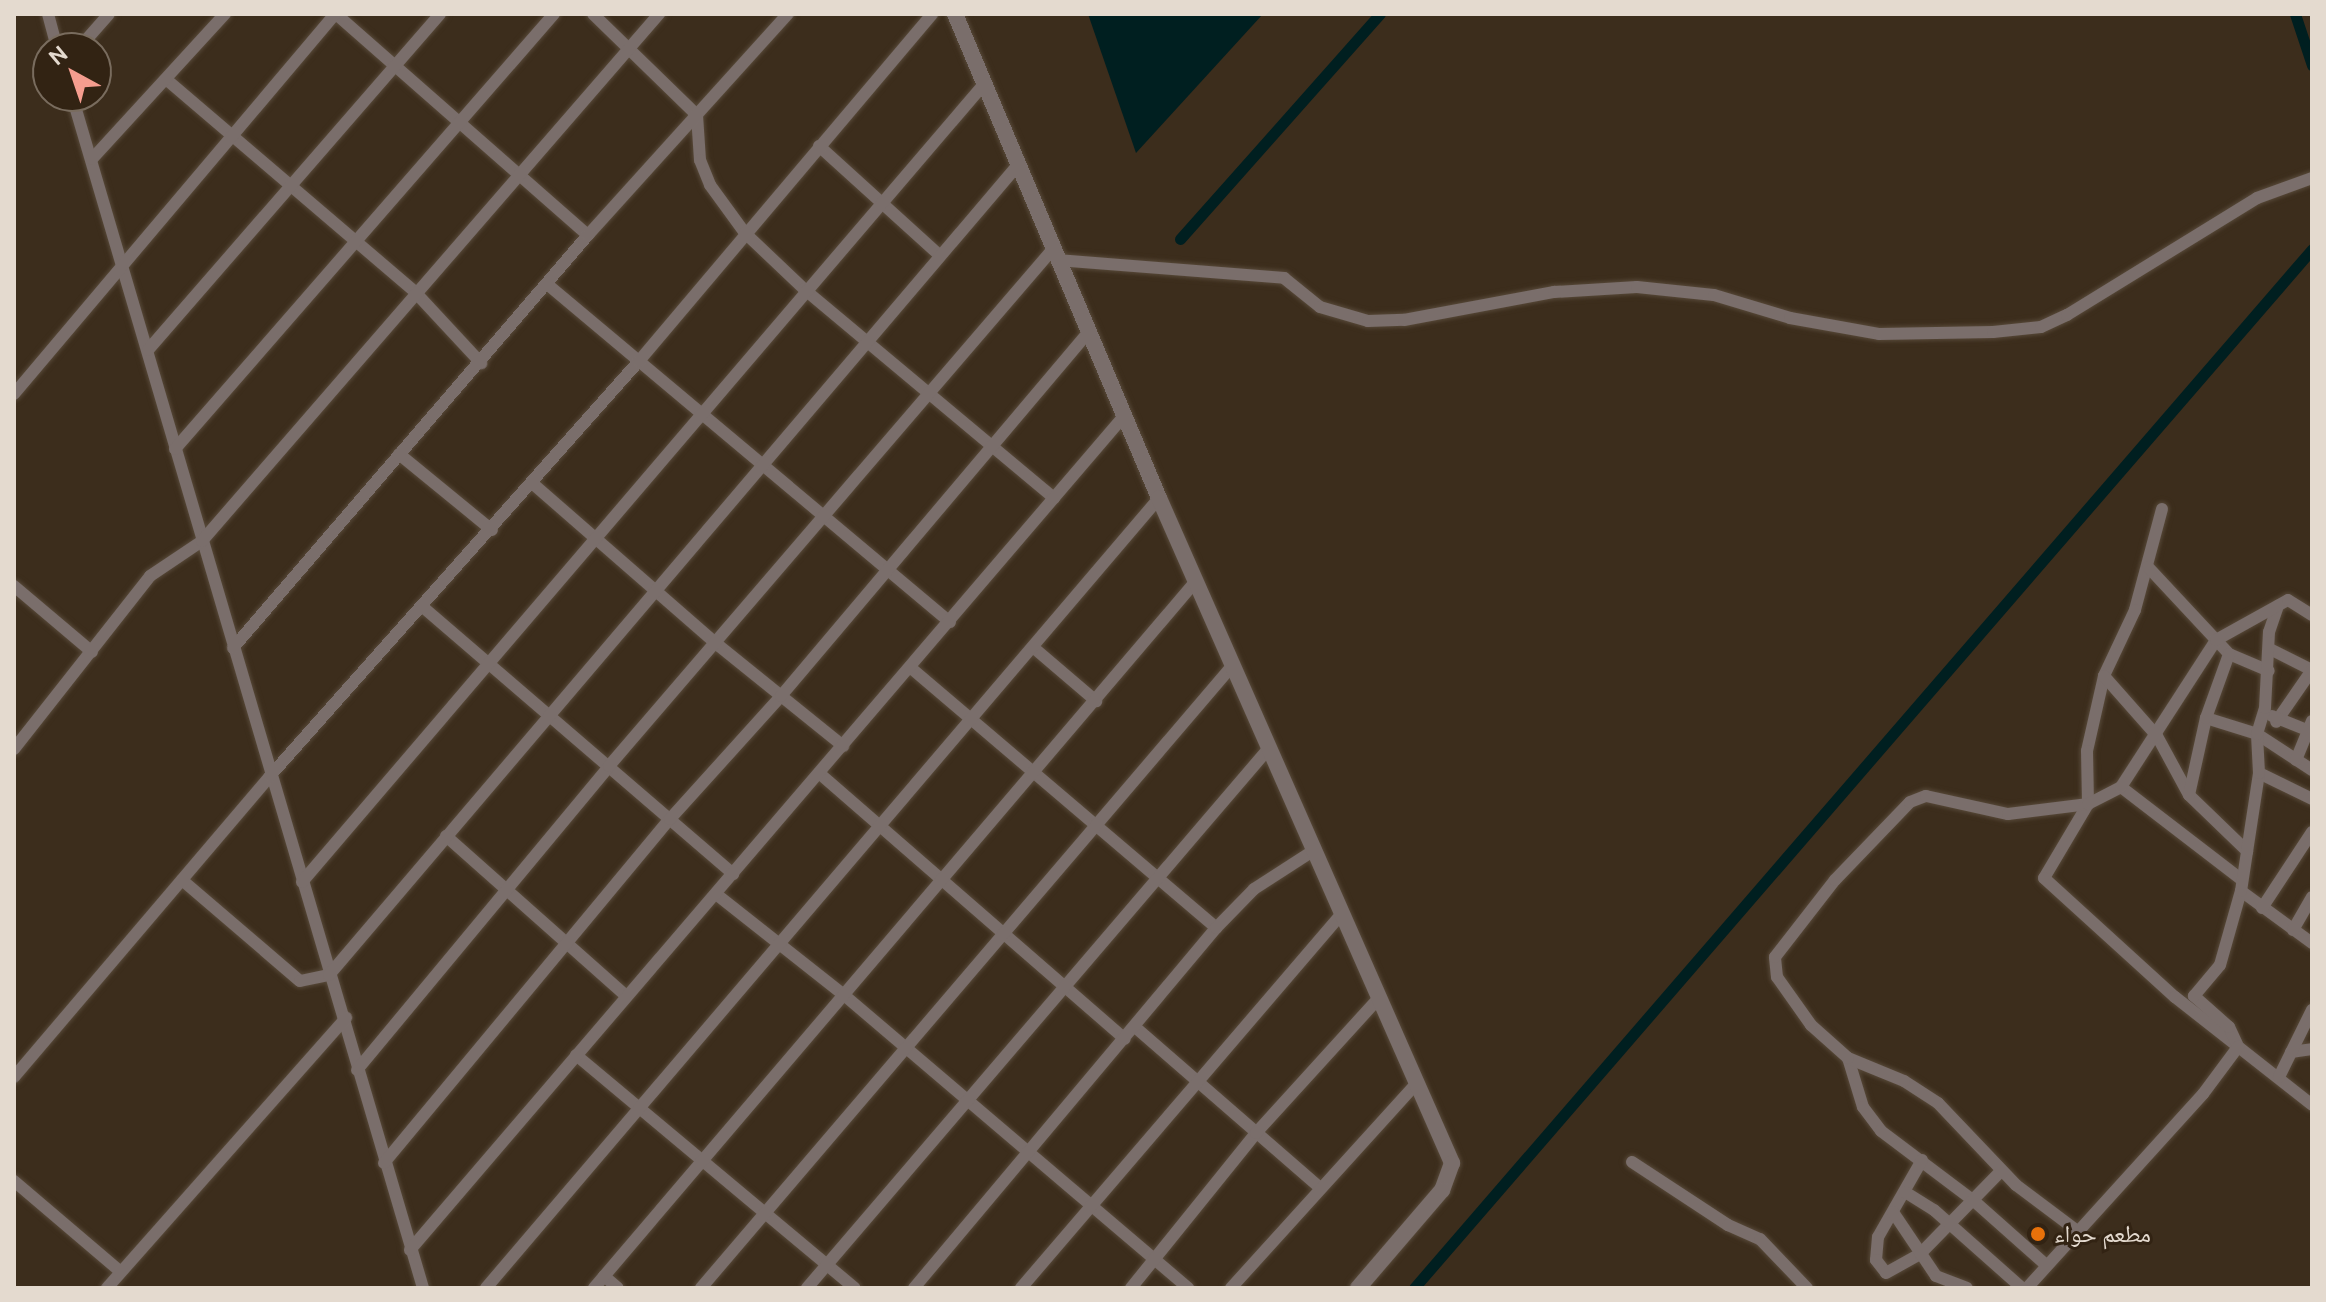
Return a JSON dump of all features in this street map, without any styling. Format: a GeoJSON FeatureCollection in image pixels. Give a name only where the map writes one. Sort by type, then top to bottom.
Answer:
{"type":"FeatureCollection","features":[{"type":"Feature","properties":{"kind":"street"},"geometry":{"type":"LineString","coordinates":[[93,32],[109,14]]}},
{"type":"Feature","properties":{"kind":"street"},"geometry":{"type":"LineString","coordinates":[[92,159],[225,14]]}},
{"type":"Feature","properties":{"kind":"street"},"geometry":{"type":"LineString","coordinates":[[14,394],[121,263],[336,14],[588,235]]}},
{"type":"Feature","properties":{"kind":"street"},"geometry":{"type":"LineString","coordinates":[[148,350],[440,14]]}},
{"type":"Feature","properties":{"kind":"street"},"geometry":{"type":"LineString","coordinates":[[175,449],[554,14]]}},
{"type":"Feature","properties":{"kind":"street"},"geometry":{"type":"LineString","coordinates":[[593,14],[631,47],[697,115],[700,160],[710,185],[745,233],[804,289],[1054,498]]}},
{"type":"Feature","properties":{"kind":"street"},"geometry":{"type":"LineString","coordinates":[[14,749],[19,733],[92,652],[150,576],[202,541],[659,14]]}},
{"type":"Feature","properties":{"kind":"street"},"geometry":{"type":"LineString","coordinates":[[233,648],[588,235],[788,14]]}},
{"type":"Feature","properties":{"kind":"street"},"geometry":{"type":"LineString","coordinates":[[14,1077],[270,776],[424,608],[639,361],[932,14]]}},
{"type":"Feature","properties":{"kind":"street"},"geometry":{"type":"LineString","coordinates":[[955,14],[1054,255],[1195,582],[1446,1145],[1451,1174],[1358,1288]]}},
{"type":"Feature","properties":{"kind":"street"},"geometry":{"type":"LineString","coordinates":[[167,80],[416,293],[481,363]]}},
{"type":"Feature","properties":{"kind":"street"},"geometry":{"type":"LineString","coordinates":[[302,882],[804,289],[984,84]]}},
{"type":"Feature","properties":{"kind":"street"},"geometry":{"type":"LineString","coordinates":[[77,112],[329,975],[346,1018],[357,1070],[421,1282],[409,1288]]}},
{"type":"Feature","properties":{"kind":"street"},"geometry":{"type":"LineString","coordinates":[[819,146],[938,254]]}},
{"type":"Feature","properties":{"kind":"street"},"geometry":{"type":"LineString","coordinates":[[182,880],[300,981],[329,975],[546,715],[659,591],[766,465],[938,254],[1017,166]]}},
{"type":"Feature","properties":{"kind":"street"},"geometry":{"type":"LineString","coordinates":[[1054,255],[1284,278],[1320,307],[1368,321],[1404,320],[1554,292],[1637,287],[1714,295],[1790,318],[1879,334],[1993,332],[2041,327],[2067,315],[2257,198],[2312,178]]}},
{"type":"Feature","properties":{"kind":"street"},"geometry":{"type":"LineString","coordinates":[[357,1070],[609,766],[718,645],[929,395],[1054,255]]}},
{"type":"Feature","properties":{"kind":"street"},"geometry":{"type":"LineString","coordinates":[[547,284],[702,410],[950,622]]}},
{"type":"Feature","properties":{"kind":"street"},"geometry":{"type":"LineString","coordinates":[[384,1163],[670,819],[781,696],[1088,333]]}},
{"type":"Feature","properties":{"kind":"street"},"geometry":{"type":"LineString","coordinates":[[410,1250],[1125,415]]}},
{"type":"Feature","properties":{"kind":"street"},"geometry":{"type":"LineString","coordinates":[[399,454],[492,530]]}},
{"type":"Feature","properties":{"kind":"street"},"geometry":{"type":"LineString","coordinates":[[532,483],[718,645],[843,746]]}},
{"type":"Feature","properties":{"kind":"street"},"geometry":{"type":"LineString","coordinates":[[486,1288],[1159,498]]}},
{"type":"Feature","properties":{"kind":"street"},"geometry":{"type":"LineString","coordinates":[[2162,509],[2148,567],[2104,676],[2087,751],[2088,804],[2044,878],[2048,886],[2238,1047],[2312,1105]]}},
{"type":"Feature","properties":{"kind":"street"},"geometry":{"type":"LineString","coordinates":[[2148,567],[2229,654],[2269,671]]}},
{"type":"Feature","properties":{"kind":"street"},"geometry":{"type":"LineString","coordinates":[[594,1288],[1195,582]]}},
{"type":"Feature","properties":{"kind":"street"},"geometry":{"type":"LineString","coordinates":[[14,586],[92,652]]}},
{"type":"Feature","properties":{"kind":"street"},"geometry":{"type":"LineString","coordinates":[[2076,1230],[2001,1171],[1938,1103],[1904,1081],[1848,1058],[1797,1009],[1774,964],[1781,944],[1835,880],[1918,797],[2008,814],[2088,804],[2121,787],[2157,736],[2216,640],[2279,604],[2295,602],[2312,615]]}},
{"type":"Feature","properties":{"kind":"street"},"geometry":{"type":"LineString","coordinates":[[2238,1047],[2229,1027],[2194,996],[2220,965],[2241,885],[2259,773],[2257,734],[2265,708],[2272,618],[2279,604]]}},
{"type":"Feature","properties":{"kind":"street"},"geometry":{"type":"LineString","coordinates":[[424,608],[733,874]]}},
{"type":"Feature","properties":{"kind":"street"},"geometry":{"type":"LineString","coordinates":[[1034,648],[1096,701]]}},
{"type":"Feature","properties":{"kind":"street"},"geometry":{"type":"LineString","coordinates":[[2270,649],[2312,670],[2276,722]]}},
{"type":"Feature","properties":{"kind":"street"},"geometry":{"type":"LineString","coordinates":[[2189,795],[2206,718],[2229,654]]}},
{"type":"Feature","properties":{"kind":"street"},"geometry":{"type":"LineString","coordinates":[[701,1288],[763,1210],[1005,935],[1232,666]]}},
{"type":"Feature","properties":{"kind":"street"},"geometry":{"type":"LineString","coordinates":[[911,668],[1216,928]]}},
{"type":"Feature","properties":{"kind":"street"},"geometry":{"type":"LineString","coordinates":[[2104,676],[2157,736],[2189,795],[2247,851]]}},
{"type":"Feature","properties":{"kind":"street"},"geometry":{"type":"LineString","coordinates":[[2265,708],[2276,722],[2311,728],[2296,760]]}},
{"type":"Feature","properties":{"kind":"street"},"geometry":{"type":"LineString","coordinates":[[2206,718],[2257,734],[2312,770]]}},
{"type":"Feature","properties":{"kind":"street"},"geometry":{"type":"LineString","coordinates":[[807,1288],[967,1103],[1155,877],[1269,748]]}},
{"type":"Feature","properties":{"kind":"street"},"geometry":{"type":"LineString","coordinates":[[819,773],[1125,1039]]}},
{"type":"Feature","properties":{"kind":"street"},"geometry":{"type":"LineString","coordinates":[[2259,773],[2312,799]]}},
{"type":"Feature","properties":{"kind":"street"},"geometry":{"type":"LineString","coordinates":[[2121,787],[2241,885],[2262,908],[2312,943]]}},
{"type":"Feature","properties":{"kind":"street"},"geometry":{"type":"LineString","coordinates":[[2262,908],[2312,832]]}},
{"type":"Feature","properties":{"kind":"street"},"geometry":{"type":"LineString","coordinates":[[446,836],[566,947],[626,996]]}},
{"type":"Feature","properties":{"kind":"street"},"geometry":{"type":"LineString","coordinates":[[914,1288],[1216,928],[1254,889],[1313,851]]}},
{"type":"Feature","properties":{"kind":"street"},"geometry":{"type":"LineString","coordinates":[[716,894],[844,995],[967,1103],[1188,1288]]}},
{"type":"Feature","properties":{"kind":"street"},"geometry":{"type":"LineString","coordinates":[[2293,930],[2312,897]]}},
{"type":"Feature","properties":{"kind":"street"},"geometry":{"type":"LineString","coordinates":[[1021,1288],[1342,914]]}},
{"type":"Feature","properties":{"kind":"street"},"geometry":{"type":"LineString","coordinates":[[1131,1288],[1256,1133],[1379,998]]}},
{"type":"Feature","properties":{"kind":"street"},"geometry":{"type":"LineString","coordinates":[[2279,1077],[2312,1010]]}},
{"type":"Feature","properties":{"kind":"street"},"geometry":{"type":"LineString","coordinates":[[107,1288],[346,1018]]}},
{"type":"Feature","properties":{"kind":"street"},"geometry":{"type":"LineString","coordinates":[[1135,1027],[1319,1187]]}},
{"type":"Feature","properties":{"kind":"street"},"geometry":{"type":"LineString","coordinates":[[1905,1192],[2024,1288],[2203,1094],[2238,1047]]}},
{"type":"Feature","properties":{"kind":"street"},"geometry":{"type":"LineString","coordinates":[[2291,1052],[2312,1049]]}},
{"type":"Feature","properties":{"kind":"street"},"geometry":{"type":"LineString","coordinates":[[576,1055],[855,1288]]}},
{"type":"Feature","properties":{"kind":"street"},"geometry":{"type":"LineString","coordinates":[[1848,1058],[1869,1116],[1974,1201],[2046,1265]]}},
{"type":"Feature","properties":{"kind":"street"},"geometry":{"type":"LineString","coordinates":[[1231,1288],[1319,1187],[1417,1083]]}},
{"type":"Feature","properties":{"kind":"street"},"geometry":{"type":"LineString","coordinates":[[1922,1160],[1876,1245],[1881,1271],[1891,1273],[1920,1254],[2001,1171]]}},
{"type":"Feature","properties":{"kind":"street"},"geometry":{"type":"LineString","coordinates":[[1632,1162],[1728,1225],[1760,1239],[1807,1288]]}},
{"type":"Feature","properties":{"kind":"street"},"geometry":{"type":"LineString","coordinates":[[14,1181],[121,1272]]}},
{"type":"Feature","properties":{"kind":"street"},"geometry":{"type":"LineString","coordinates":[[1893,1212],[1908,1228],[1920,1254],[1943,1282],[1967,1288]]}},
{"type":"Feature","properties":{"kind":"street"},"geometry":{"type":"LineString","coordinates":[[604,1276],[618,1288]]}},
{"type":"Feature","properties":{"kind":"water"},"geometry":{"type":"Polygon","coordinates":[[[1088,14],[1263,14],[1136,153],[1088,14]]]}},
{"type":"Feature","properties":{"kind":"waterway"},"geometry":{"type":"LineString","coordinates":[[1180,239],[1380,14]]}},
{"type":"Feature","properties":{"kind":"waterway"},"geometry":{"type":"LineString","coordinates":[[2295,14],[2312,65]]}},
{"type":"Feature","properties":{"kind":"waterway"},"geometry":{"type":"LineString","coordinates":[[1414,1288],[2312,249]]}},
{"type":"Feature","properties":{"kind":"place","name":"مطعم حواء"},"geometry":{"type":"Point","coordinates":[2038,1234]}}]}
